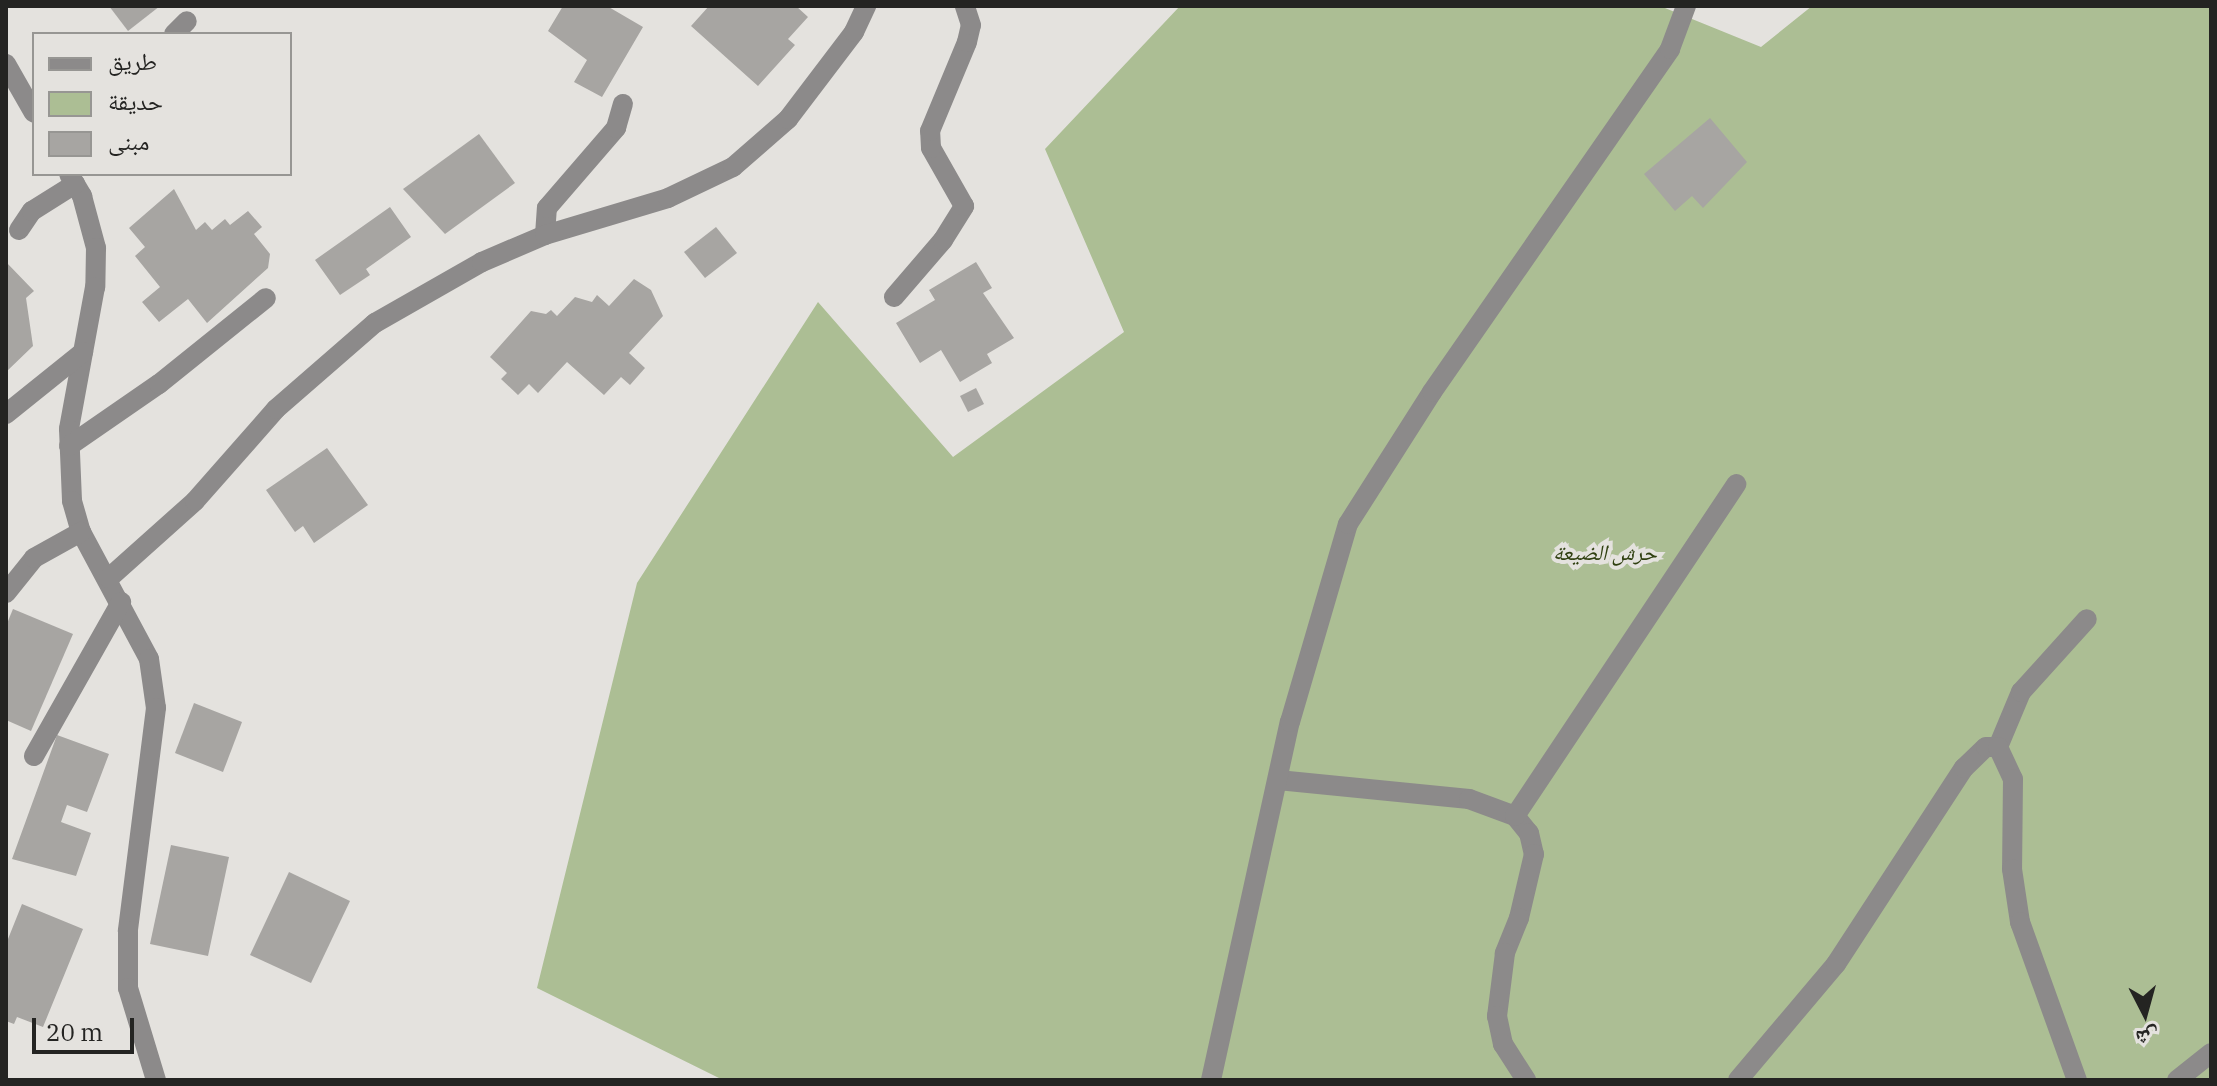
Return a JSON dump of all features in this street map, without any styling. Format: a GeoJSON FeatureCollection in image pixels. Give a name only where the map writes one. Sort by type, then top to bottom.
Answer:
{"type":"FeatureCollection","features":[{"type":"Feature","properties":{"kind":"street"},"geometry":{"type":"LineString","coordinates":[[109,578],[195,501],[276,409],[375,323],[482,262],[545,235],[668,198],[733,167],[788,119],[854,32],[866,6]]}},
{"type":"Feature","properties":{"kind":"street"},"geometry":{"type":"LineString","coordinates":[[894,297],[943,240],[964,206],[931,148],[930,131],[967,42],[971,25],[965,6]]}},
{"type":"Feature","properties":{"kind":"street"},"geometry":{"type":"LineString","coordinates":[[1211,1080],[1278,780],[1348,524],[1432,392],[1670,49],[1686,6]]}},
{"type":"Feature","properties":{"kind":"street"},"geometry":{"type":"LineString","coordinates":[[6,64],[32,110]]}},
{"type":"Feature","properties":{"kind":"street"},"geometry":{"type":"LineString","coordinates":[[545,235],[547,208],[616,128],[623,104]]}},
{"type":"Feature","properties":{"kind":"street"},"geometry":{"type":"LineString","coordinates":[[19,230],[32,211],[72,179],[96,248],[95,287],[69,446],[72,501],[81,532],[109,578],[149,659],[156,708],[128,931],[128,974],[137,1030],[156,1080]]}},
{"type":"Feature","properties":{"kind":"street"},"geometry":{"type":"LineString","coordinates":[[69,446],[159,384],[266,298]]}},
{"type":"Feature","properties":{"kind":"street"},"geometry":{"type":"LineString","coordinates":[[6,414],[83,352]]}},
{"type":"Feature","properties":{"kind":"street"},"geometry":{"type":"LineString","coordinates":[[1515,816],[1736,484]]}},
{"type":"Feature","properties":{"kind":"street"},"geometry":{"type":"LineString","coordinates":[[6,593],[34,558],[81,532]]}},
{"type":"Feature","properties":{"kind":"street"},"geometry":{"type":"LineString","coordinates":[[34,756],[121,602]]}},
{"type":"Feature","properties":{"kind":"street"},"geometry":{"type":"LineString","coordinates":[[2077,1080],[2020,922],[2012,869],[2013,779],[1998,747],[2021,692],[2087,619]]}},
{"type":"Feature","properties":{"kind":"street"},"geometry":{"type":"LineString","coordinates":[[1738,1080],[1836,964],[1964,768],[1986,747],[1998,747]]}},
{"type":"Feature","properties":{"kind":"street"},"geometry":{"type":"LineString","coordinates":[[1278,780],[1469,799],[1515,816],[1529,833],[1534,854],[1519,918],[1505,953],[1497,1016],[1503,1044],[1526,1080]]}},
{"type":"Feature","properties":{"kind":"street"},"geometry":{"type":"LineString","coordinates":[[2177,1080],[2211,1053]]}},
{"type":"Feature","properties":{"kind":"green space","name":"حرش الضيعة"},"geometry":{"type":"Polygon","coordinates":[[[1180,6],[1660,6],[1761,47],[1812,6],[2211,6],[2211,1080],[723,1080],[537,988],[637,583],[818,302],[953,457],[1124,332],[1045,149],[1180,6]]]}},
{"type":"Feature","properties":{"kind":"building"},"geometry":{"type":"Polygon","coordinates":[[[109,6],[160,6],[128,31],[109,6]]]}},
{"type":"Feature","properties":{"kind":"building"},"geometry":{"type":"Polygon","coordinates":[[[563,6],[607,6],[643,27],[602,97],[574,82],[587,60],[548,31],[563,6]]]}},
{"type":"Feature","properties":{"kind":"building"},"geometry":{"type":"Polygon","coordinates":[[[709,6],[796,6],[808,17],[788,39],[795,45],[758,86],[691,26],[709,6]]]}},
{"type":"Feature","properties":{"kind":"building"},"geometry":{"type":"Polygon","coordinates":[[[1710,118],[1747,162],[1703,208],[1692,196],[1675,211],[1644,174],[1710,118]]]}},
{"type":"Feature","properties":{"kind":"building"},"geometry":{"type":"Polygon","coordinates":[[[479,134],[515,183],[445,234],[403,189],[479,134]]]}},
{"type":"Feature","properties":{"kind":"building"},"geometry":{"type":"Polygon","coordinates":[[[174,189],[196,230],[205,222],[212,230],[225,219],[230,225],[248,211],[262,227],[254,234],[270,254],[268,268],[207,323],[188,299],[159,322],[142,302],[160,287],[135,256],[145,247],[129,228],[174,189]]]}},
{"type":"Feature","properties":{"kind":"building"},"geometry":{"type":"Polygon","coordinates":[[[390,207],[411,237],[366,269],[370,275],[340,295],[315,260],[390,207]]]}},
{"type":"Feature","properties":{"kind":"building"},"geometry":{"type":"Polygon","coordinates":[[[716,227],[737,253],[705,278],[684,252],[716,227]]]}},
{"type":"Feature","properties":{"kind":"building"},"geometry":{"type":"Polygon","coordinates":[[[6,262],[34,291],[26,298],[33,346],[6,372],[6,262]]]}},
{"type":"Feature","properties":{"kind":"building"},"geometry":{"type":"Polygon","coordinates":[[[976,262],[992,288],[983,293],[1014,338],[987,354],[992,363],[960,382],[941,350],[920,363],[896,323],[935,300],[929,290],[976,262]]]}},
{"type":"Feature","properties":{"kind":"building"},"geometry":{"type":"Polygon","coordinates":[[[634,279],[651,290],[663,316],[629,353],[645,368],[630,385],[621,377],[604,395],[567,362],[538,393],[529,384],[518,395],[501,379],[507,373],[490,357],[531,311],[546,314],[551,310],[557,316],[575,297],[592,302],[597,295],[609,306],[634,279]]]}},
{"type":"Feature","properties":{"kind":"building"},"geometry":{"type":"Polygon","coordinates":[[[976,388],[984,404],[968,412],[960,396],[976,388]]]}},
{"type":"Feature","properties":{"kind":"building"},"geometry":{"type":"Polygon","coordinates":[[[327,448],[368,505],[314,543],[303,526],[295,532],[266,490],[327,448]]]}},
{"type":"Feature","properties":{"kind":"building"},"geometry":{"type":"Polygon","coordinates":[[[13,609],[73,634],[31,731],[6,720],[6,626],[13,609]]]}},
{"type":"Feature","properties":{"kind":"building"},"geometry":{"type":"Polygon","coordinates":[[[194,703],[242,722],[223,772],[175,753],[194,703]]]}},
{"type":"Feature","properties":{"kind":"building"},"geometry":{"type":"Polygon","coordinates":[[[57,735],[109,754],[87,812],[67,805],[61,822],[91,833],[76,876],[12,859],[57,735]]]}},
{"type":"Feature","properties":{"kind":"building"},"geometry":{"type":"Polygon","coordinates":[[[171,845],[229,857],[208,956],[150,944],[171,845]]]}},
{"type":"Feature","properties":{"kind":"building"},"geometry":{"type":"Polygon","coordinates":[[[289,872],[350,901],[311,983],[250,955],[289,872]]]}},
{"type":"Feature","properties":{"kind":"building"},"geometry":{"type":"Polygon","coordinates":[[[22,904],[83,929],[43,1027],[17,1017],[14,1024],[6,1021],[6,944],[22,904]]]}}]}
